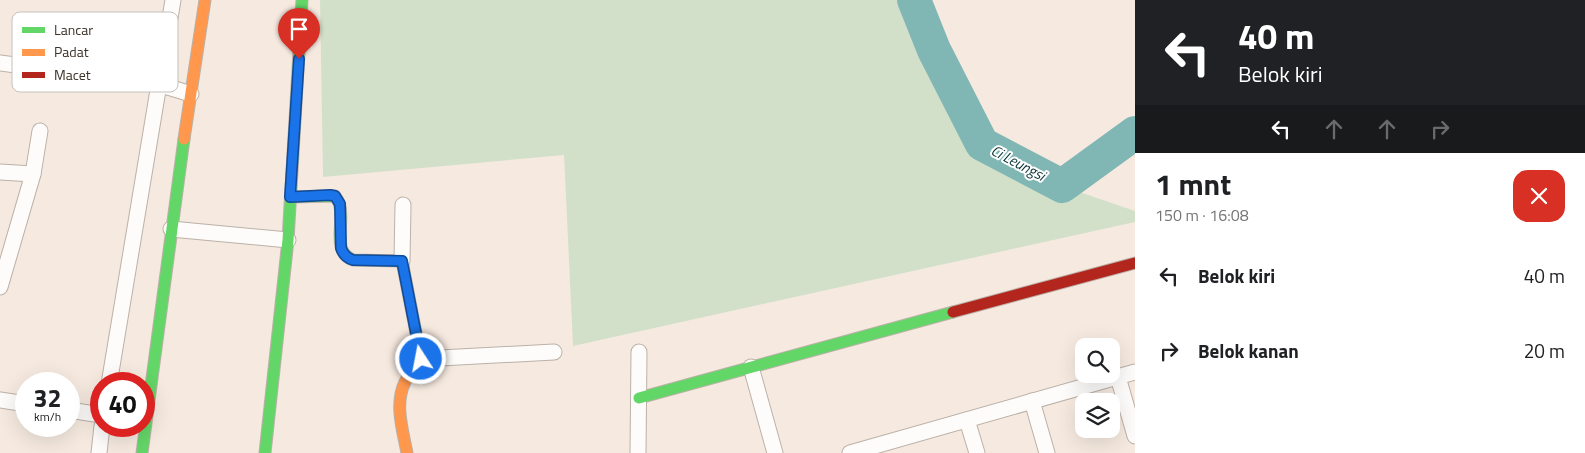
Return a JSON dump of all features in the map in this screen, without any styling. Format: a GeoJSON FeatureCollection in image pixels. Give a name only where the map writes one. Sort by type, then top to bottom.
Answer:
{"type":"FeatureCollection","features":[{"type":"Feature","properties":{"kind":"street"},"geometry":{"type":"LineString","coordinates":[[142,453],[171,229],[205,0]]}},
{"type":"Feature","properties":{"kind":"street"},"geometry":{"type":"LineString","coordinates":[[265,453],[288,240],[302,0]]}},
{"type":"Feature","properties":{"kind":"street"},"geometry":{"type":"LineString","coordinates":[[178,90],[191,94]]}},
{"type":"Feature","properties":{"kind":"street"},"geometry":{"type":"LineString","coordinates":[[111,372],[157,92]]}},
{"type":"Feature","properties":{"kind":"street"},"geometry":{"type":"LineString","coordinates":[[0,287],[33,174],[40,131]]}},
{"type":"Feature","properties":{"kind":"street"},"geometry":{"type":"LineString","coordinates":[[0,172],[33,174]]}},
{"type":"Feature","properties":{"kind":"street"},"geometry":{"type":"LineString","coordinates":[[290,197],[330,195],[338,199],[340,204],[341,248],[343,254],[348,258],[353,260],[402,261]]}},
{"type":"Feature","properties":{"kind":"street"},"geometry":{"type":"LineString","coordinates":[[403,205],[402,261],[421,359],[407,378],[401,391],[400,409],[407,453]]}},
{"type":"Feature","properties":{"kind":"street"},"geometry":{"type":"LineString","coordinates":[[171,229],[288,240]]}},
{"type":"Feature","properties":{"kind":"street"},"geometry":{"type":"LineString","coordinates":[[639,398],[1135,263]]}},
{"type":"Feature","properties":{"kind":"street"},"geometry":{"type":"LineString","coordinates":[[421,359],[554,352]]}},
{"type":"Feature","properties":{"kind":"street"},"geometry":{"type":"LineString","coordinates":[[638,453],[639,352]]}},
{"type":"Feature","properties":{"kind":"street"},"geometry":{"type":"LineString","coordinates":[[751,367],[775,453]]}},
{"type":"Feature","properties":{"kind":"street"},"geometry":{"type":"LineString","coordinates":[[1120,376],[1135,372]]}},
{"type":"Feature","properties":{"kind":"street"},"geometry":{"type":"LineString","coordinates":[[850,453],[883,448],[967,420],[1097,383]]}},
{"type":"Feature","properties":{"kind":"street"},"geometry":{"type":"LineString","coordinates":[[1120,383],[1135,436]]}},
{"type":"Feature","properties":{"kind":"street"},"geometry":{"type":"LineString","coordinates":[[0,400],[15,402]]}},
{"type":"Feature","properties":{"kind":"street"},"geometry":{"type":"LineString","coordinates":[[1032,402],[1047,453]]}},
{"type":"Feature","properties":{"kind":"street"},"geometry":{"type":"LineString","coordinates":[[967,420],[977,453]]}},
{"type":"Feature","properties":{"kind":"street"},"geometry":{"type":"LineString","coordinates":[[99,453],[101,437]]}},
{"type":"Feature","properties":{"kind":"green space"},"geometry":{"type":"Polygon","coordinates":[[[320,0],[914,0],[934,50],[982,144],[1062,186],[1135,211],[1135,222],[573,346],[564,155],[323,177],[320,0]]]}},
{"type":"Feature","properties":{"kind":"waterway","name":"Ci Leungsi"},"geometry":{"type":"LineString","coordinates":[[914,0],[934,50],[982,144],[1062,186],[1135,133]]}},
{"type":"Feature","properties":{"kind":"traffic: fast"},"geometry":{"type":"LineString","coordinates":[[265,453],[288,240],[302,0]]}},
{"type":"Feature","properties":{"kind":"traffic: fast"},"geometry":{"type":"LineString","coordinates":[[142,453],[184,139]]}},
{"type":"Feature","properties":{"kind":"traffic: fast"},"geometry":{"type":"LineString","coordinates":[[291,197],[335,196],[341,210],[340,243],[346,256],[353,260],[402,261],[417,338]]}},
{"type":"Feature","properties":{"kind":"traffic: fast"},"geometry":{"type":"LineString","coordinates":[[639,398],[953,312]]}},
{"type":"Feature","properties":{"kind":"traffic: slow"},"geometry":{"type":"LineString","coordinates":[[184,139],[205,0]]}},
{"type":"Feature","properties":{"kind":"traffic: slow"},"geometry":{"type":"LineString","coordinates":[[407,453],[400,418],[400,399],[408,376],[421,359],[417,338]]}},
{"type":"Feature","properties":{"kind":"traffic: jam"},"geometry":{"type":"LineString","coordinates":[[953,312],[1135,263]]}},
{"type":"Feature","properties":{"kind":"route"},"geometry":{"type":"LineString","coordinates":[[299,59],[290,197],[330,195],[338,199],[340,204],[341,248],[343,254],[348,258],[353,260],[402,261],[421,359]]}}]}
